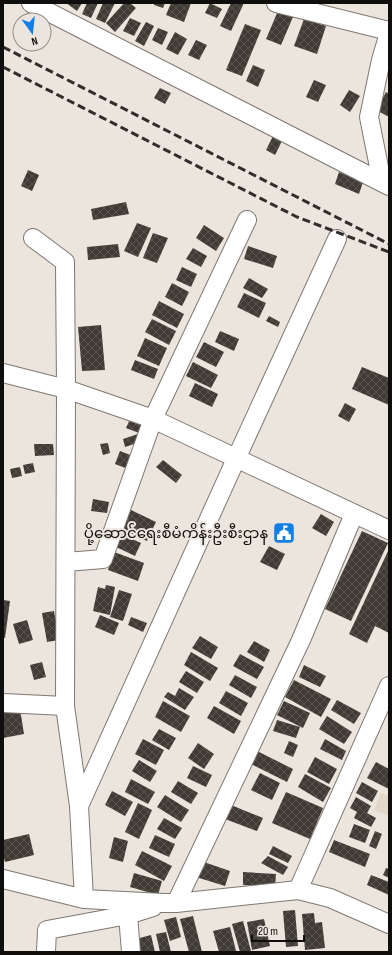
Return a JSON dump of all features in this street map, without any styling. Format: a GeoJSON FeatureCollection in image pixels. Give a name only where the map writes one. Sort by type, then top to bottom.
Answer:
{"type":"FeatureCollection","features":[{"type":"Feature","properties":{"kind":"street"},"geometry":{"type":"LineString","coordinates":[[32,3],[386,184]]}},
{"type":"Feature","properties":{"kind":"street"},"geometry":{"type":"LineString","coordinates":[[276,3],[389,32],[385,62],[368,117],[386,184]]}},
{"type":"Feature","properties":{"kind":"street"},"geometry":{"type":"LineString","coordinates":[[66,562],[103,559],[153,419],[247,220]]}},
{"type":"Feature","properties":{"kind":"street"},"geometry":{"type":"LineString","coordinates":[[33,238],[65,262],[65,706],[79,806],[84,899]]}},
{"type":"Feature","properties":{"kind":"street"},"geometry":{"type":"LineString","coordinates":[[79,806],[337,239]]}},
{"type":"Feature","properties":{"kind":"street"},"geometry":{"type":"LineString","coordinates":[[3,372],[66,388],[153,419],[389,530]]}},
{"type":"Feature","properties":{"kind":"street"},"geometry":{"type":"LineString","coordinates":[[46,952],[46,930],[128,915],[170,903],[301,640],[354,514]]}},
{"type":"Feature","properties":{"kind":"street"},"geometry":{"type":"LineString","coordinates":[[298,890],[389,686]]}},
{"type":"Feature","properties":{"kind":"street"},"geometry":{"type":"LineString","coordinates":[[3,703],[65,706]]}},
{"type":"Feature","properties":{"kind":"street"},"geometry":{"type":"LineString","coordinates":[[3,879],[84,899],[170,903],[298,890],[330,898],[389,924]]}},
{"type":"Feature","properties":{"kind":"street"},"geometry":{"type":"LineString","coordinates":[[128,915],[131,952]]}},
{"type":"Feature","properties":{"kind":"shaded area"},"geometry":{"type":"Polygon","coordinates":[[[381,793],[389,796],[389,816],[374,810],[381,793]]]}},
{"type":"Feature","properties":{"kind":"building"},"geometry":{"type":"Polygon","coordinates":[[[66,3],[82,3],[77,11],[66,3]]]}},
{"type":"Feature","properties":{"kind":"building"},"geometry":{"type":"Polygon","coordinates":[[[87,3],[98,3],[91,18],[82,14],[87,3]]]}},
{"type":"Feature","properties":{"kind":"building"},"geometry":{"type":"Polygon","coordinates":[[[103,3],[115,3],[105,23],[96,19],[103,3]]]}},
{"type":"Feature","properties":{"kind":"building"},"geometry":{"type":"Polygon","coordinates":[[[124,3],[130,3],[136,8],[115,32],[106,23],[124,3]]]}},
{"type":"Feature","properties":{"kind":"building"},"geometry":{"type":"Polygon","coordinates":[[[154,3],[165,3],[163,8],[154,5],[154,3]]]}},
{"type":"Feature","properties":{"kind":"building"},"geometry":{"type":"Polygon","coordinates":[[[171,3],[191,3],[184,22],[166,15],[171,3]]]}},
{"type":"Feature","properties":{"kind":"building"},"geometry":{"type":"Polygon","coordinates":[[[210,3],[222,9],[217,18],[205,13],[210,3]]]}},
{"type":"Feature","properties":{"kind":"building"},"geometry":{"type":"Polygon","coordinates":[[[231,3],[244,3],[231,31],[220,26],[231,3]]]}},
{"type":"Feature","properties":{"kind":"building"},"geometry":{"type":"Polygon","coordinates":[[[278,11],[293,17],[281,45],[266,39],[278,11]]]}},
{"type":"Feature","properties":{"kind":"building"},"geometry":{"type":"Polygon","coordinates":[[[130,18],[141,23],[134,36],[123,31],[130,18]]]}},
{"type":"Feature","properties":{"kind":"building"},"geometry":{"type":"Polygon","coordinates":[[[304,19],[326,26],[317,54],[294,46],[304,19]]]}},
{"type":"Feature","properties":{"kind":"building"},"geometry":{"type":"Polygon","coordinates":[[[146,22],[154,26],[144,46],[135,41],[146,22]]]}},
{"type":"Feature","properties":{"kind":"building"},"geometry":{"type":"Polygon","coordinates":[[[245,24],[261,30],[242,76],[226,70],[245,24]]]}},
{"type":"Feature","properties":{"kind":"building"},"geometry":{"type":"Polygon","coordinates":[[[158,28],[168,32],[162,45],[152,40],[158,28]]]}},
{"type":"Feature","properties":{"kind":"building"},"geometry":{"type":"Polygon","coordinates":[[[175,32],[187,39],[178,55],[166,49],[175,32]]]}},
{"type":"Feature","properties":{"kind":"building"},"geometry":{"type":"Polygon","coordinates":[[[196,40],[207,45],[199,60],[188,55],[196,40]]]}},
{"type":"Feature","properties":{"kind":"building"},"geometry":{"type":"Polygon","coordinates":[[[253,65],[265,70],[258,87],[246,81],[253,65]]]}},
{"type":"Feature","properties":{"kind":"building"},"geometry":{"type":"Polygon","coordinates":[[[314,80],[326,85],[318,102],[306,97],[314,80]]]}},
{"type":"Feature","properties":{"kind":"building"},"geometry":{"type":"Polygon","coordinates":[[[160,88],[171,93],[165,104],[154,98],[160,88]]]}},
{"type":"Feature","properties":{"kind":"building"},"geometry":{"type":"Polygon","coordinates":[[[349,90],[360,96],[350,112],[340,105],[349,90]]]}},
{"type":"Feature","properties":{"kind":"building"},"geometry":{"type":"Polygon","coordinates":[[[386,92],[389,94],[389,117],[376,110],[386,92]]]}},
{"type":"Feature","properties":{"kind":"building"},"geometry":{"type":"Polygon","coordinates":[[[273,136],[282,141],[275,155],[266,150],[273,136]]]}},
{"type":"Feature","properties":{"kind":"building"},"geometry":{"type":"Polygon","coordinates":[[[28,170],[39,175],[32,191],[21,186],[28,170]]]}},
{"type":"Feature","properties":{"kind":"building"},"geometry":{"type":"Polygon","coordinates":[[[339,172],[363,182],[359,194],[335,184],[339,172]]]}},
{"type":"Feature","properties":{"kind":"building"},"geometry":{"type":"Polygon","coordinates":[[[126,202],[129,214],[93,220],[91,209],[126,202]]]}},
{"type":"Feature","properties":{"kind":"building"},"geometry":{"type":"Polygon","coordinates":[[[137,223],[151,228],[138,257],[124,251],[137,223]]]}},
{"type":"Feature","properties":{"kind":"building"},"geometry":{"type":"Polygon","coordinates":[[[204,225],[224,238],[216,251],[196,238],[204,225]]]}},
{"type":"Feature","properties":{"kind":"building"},"geometry":{"type":"Polygon","coordinates":[[[153,233],[168,238],[157,263],[143,258],[153,233]]]}},
{"type":"Feature","properties":{"kind":"building"},"geometry":{"type":"Polygon","coordinates":[[[118,244],[120,257],[88,260],[87,247],[118,244]]]}},
{"type":"Feature","properties":{"kind":"building"},"geometry":{"type":"Polygon","coordinates":[[[248,246],[277,256],[273,268],[244,259],[248,246]]]}},
{"type":"Feature","properties":{"kind":"building"},"geometry":{"type":"Polygon","coordinates":[[[193,248],[207,256],[201,267],[186,259],[193,248]]]}},
{"type":"Feature","properties":{"kind":"building"},"geometry":{"type":"Polygon","coordinates":[[[182,267],[197,274],[191,287],[176,280],[182,267]]]}},
{"type":"Feature","properties":{"kind":"building"},"geometry":{"type":"Polygon","coordinates":[[[249,278],[268,289],[262,298],[243,288],[249,278]]]}},
{"type":"Feature","properties":{"kind":"building"},"geometry":{"type":"Polygon","coordinates":[[[172,283],[189,292],[182,306],[165,297],[172,283]]]}},
{"type":"Feature","properties":{"kind":"building"},"geometry":{"type":"Polygon","coordinates":[[[244,293],[266,303],[259,318],[237,307],[244,293]]]}},
{"type":"Feature","properties":{"kind":"building"},"geometry":{"type":"Polygon","coordinates":[[[159,301],[184,314],[177,328],[152,315],[159,301]]]}},
{"type":"Feature","properties":{"kind":"building"},"geometry":{"type":"Polygon","coordinates":[[[269,316],[280,322],[278,327],[266,321],[269,316]]]}},
{"type":"Feature","properties":{"kind":"building"},"geometry":{"type":"Polygon","coordinates":[[[152,319],[176,331],[169,345],[145,332],[152,319]]]}},
{"type":"Feature","properties":{"kind":"building"},"geometry":{"type":"Polygon","coordinates":[[[101,325],[105,370],[82,371],[78,327],[101,325]]]}},
{"type":"Feature","properties":{"kind":"building"},"geometry":{"type":"Polygon","coordinates":[[[220,331],[239,339],[234,351],[215,342],[220,331]]]}},
{"type":"Feature","properties":{"kind":"building"},"geometry":{"type":"Polygon","coordinates":[[[145,338],[167,348],[159,366],[137,356],[145,338]]]}},
{"type":"Feature","properties":{"kind":"building"},"geometry":{"type":"Polygon","coordinates":[[[204,342],[224,352],[216,367],[196,357],[204,342]]]}},
{"type":"Feature","properties":{"kind":"building"},"geometry":{"type":"Polygon","coordinates":[[[135,360],[158,369],[154,379],[131,370],[135,360]]]}},
{"type":"Feature","properties":{"kind":"building"},"geometry":{"type":"Polygon","coordinates":[[[193,362],[218,375],[211,388],[186,376],[193,362]]]}},
{"type":"Feature","properties":{"kind":"building"},"geometry":{"type":"Polygon","coordinates":[[[362,367],[389,378],[389,405],[352,389],[362,367]]]}},
{"type":"Feature","properties":{"kind":"building"},"geometry":{"type":"Polygon","coordinates":[[[195,383],[218,394],[212,407],[189,396],[195,383]]]}},
{"type":"Feature","properties":{"kind":"building"},"geometry":{"type":"Polygon","coordinates":[[[345,403],[356,409],[349,422],[338,416],[345,403]]]}},
{"type":"Feature","properties":{"kind":"building"},"geometry":{"type":"Polygon","coordinates":[[[131,417],[144,423],[139,433],[126,428],[131,417]]]}},
{"type":"Feature","properties":{"kind":"building"},"geometry":{"type":"Polygon","coordinates":[[[138,434],[140,442],[125,447],[123,439],[138,434]]]}},
{"type":"Feature","properties":{"kind":"building"},"geometry":{"type":"Polygon","coordinates":[[[108,443],[110,453],[103,455],[100,444],[108,443]]]}},
{"type":"Feature","properties":{"kind":"building"},"geometry":{"type":"Polygon","coordinates":[[[34,444],[53,444],[54,455],[35,456],[34,444]]]}},
{"type":"Feature","properties":{"kind":"building"},"geometry":{"type":"Polygon","coordinates":[[[120,451],[133,456],[128,469],[115,464],[120,451]]]}},
{"type":"Feature","properties":{"kind":"building"},"geometry":{"type":"Polygon","coordinates":[[[163,460],[182,475],[176,483],[156,467],[163,460]]]}},
{"type":"Feature","properties":{"kind":"building"},"geometry":{"type":"Polygon","coordinates":[[[33,463],[35,472],[25,474],[23,465],[33,463]]]}},
{"type":"Feature","properties":{"kind":"building"},"geometry":{"type":"Polygon","coordinates":[[[20,467],[22,476],[12,478],[10,469],[20,467]]]}},
{"type":"Feature","properties":{"kind":"building"},"geometry":{"type":"Polygon","coordinates":[[[93,499],[109,502],[107,513],[91,511],[93,499]]]}},
{"type":"Feature","properties":{"kind":"building"},"geometry":{"type":"Polygon","coordinates":[[[131,510],[156,522],[147,541],[122,529],[131,510]]]}},
{"type":"Feature","properties":{"kind":"building"},"geometry":{"type":"Polygon","coordinates":[[[321,514],[334,522],[326,536],[312,528],[321,514]]]}},
{"type":"Feature","properties":{"kind":"building"},"geometry":{"type":"Polygon","coordinates":[[[362,531],[388,543],[351,621],[325,609],[362,531]]]}},
{"type":"Feature","properties":{"kind":"building"},"geometry":{"type":"Polygon","coordinates":[[[118,533],[141,543],[135,556],[112,545],[118,533]]]}},
{"type":"Feature","properties":{"kind":"building"},"geometry":{"type":"Polygon","coordinates":[[[269,546],[285,554],[277,570],[260,562],[269,546]]]}},
{"type":"Feature","properties":{"kind":"building"},"geometry":{"type":"Polygon","coordinates":[[[389,549],[389,633],[375,626],[367,643],[349,634],[389,549]]]}},
{"type":"Feature","properties":{"kind":"building"},"geometry":{"type":"Polygon","coordinates":[[[114,552],[144,563],[138,581],[108,570],[114,552]]]}},
{"type":"Feature","properties":{"kind":"building"},"geometry":{"type":"Polygon","coordinates":[[[106,585],[115,587],[110,615],[93,611],[98,587],[105,589],[106,585]]]}},
{"type":"Feature","properties":{"kind":"building"},"geometry":{"type":"Polygon","coordinates":[[[119,590],[132,594],[123,621],[110,617],[119,590]]]}},
{"type":"Feature","properties":{"kind":"building"},"geometry":{"type":"Polygon","coordinates":[[[3,600],[10,601],[5,638],[3,638],[3,600]]]}},
{"type":"Feature","properties":{"kind":"building"},"geometry":{"type":"Polygon","coordinates":[[[54,611],[59,640],[47,642],[42,613],[54,611]]]}},
{"type":"Feature","properties":{"kind":"building"},"geometry":{"type":"Polygon","coordinates":[[[100,615],[119,623],[114,635],[95,627],[100,615]]]}},
{"type":"Feature","properties":{"kind":"building"},"geometry":{"type":"Polygon","coordinates":[[[131,617],[147,623],[143,632],[128,625],[131,617]]]}},
{"type":"Feature","properties":{"kind":"building"},"geometry":{"type":"Polygon","coordinates":[[[27,620],[33,640],[19,644],[13,624],[27,620]]]}},
{"type":"Feature","properties":{"kind":"building"},"geometry":{"type":"Polygon","coordinates":[[[200,636],[218,647],[211,659],[192,648],[200,636]]]}},
{"type":"Feature","properties":{"kind":"building"},"geometry":{"type":"Polygon","coordinates":[[[254,641],[270,650],[264,662],[247,652],[254,641]]]}},
{"type":"Feature","properties":{"kind":"building"},"geometry":{"type":"Polygon","coordinates":[[[191,652],[218,668],[210,681],[184,665],[191,652]]]}},
{"type":"Feature","properties":{"kind":"building"},"geometry":{"type":"Polygon","coordinates":[[[240,654],[264,667],[257,679],[233,666],[240,654]]]}},
{"type":"Feature","properties":{"kind":"building"},"geometry":{"type":"Polygon","coordinates":[[[42,662],[46,677],[34,680],[30,665],[42,662]]]}},
{"type":"Feature","properties":{"kind":"building"},"geometry":{"type":"Polygon","coordinates":[[[304,665],[326,676],[320,687],[299,677],[304,665]]]}},
{"type":"Feature","properties":{"kind":"building"},"geometry":{"type":"Polygon","coordinates":[[[186,671],[204,682],[197,693],[179,682],[186,671]]]}},
{"type":"Feature","properties":{"kind":"building"},"geometry":{"type":"Polygon","coordinates":[[[235,675],[257,687],[251,698],[229,685],[235,675]]]}},
{"type":"Feature","properties":{"kind":"building"},"geometry":{"type":"Polygon","coordinates":[[[294,680],[331,699],[321,717],[285,697],[294,680]]]}},
{"type":"Feature","properties":{"kind":"building"},"geometry":{"type":"Polygon","coordinates":[[[179,688],[194,697],[185,710],[164,697],[168,692],[175,696],[179,688]]]}},
{"type":"Feature","properties":{"kind":"building"},"geometry":{"type":"Polygon","coordinates":[[[226,691],[248,703],[241,716],[219,703],[226,691]]]}},
{"type":"Feature","properties":{"kind":"building"},"geometry":{"type":"Polygon","coordinates":[[[337,700],[361,713],[354,724],[331,710],[337,700]]]}},
{"type":"Feature","properties":{"kind":"building"},"geometry":{"type":"Polygon","coordinates":[[[163,701],[190,716],[181,732],[155,717],[163,701]]]}},
{"type":"Feature","properties":{"kind":"building"},"geometry":{"type":"Polygon","coordinates":[[[284,701],[310,713],[303,728],[277,715],[284,701]]]}},
{"type":"Feature","properties":{"kind":"building"},"geometry":{"type":"Polygon","coordinates":[[[214,706],[241,721],[234,734],[207,718],[214,706]]]}},
{"type":"Feature","properties":{"kind":"building"},"geometry":{"type":"Polygon","coordinates":[[[20,709],[24,734],[3,738],[3,712],[20,709]]]}},
{"type":"Feature","properties":{"kind":"building"},"geometry":{"type":"Polygon","coordinates":[[[327,716],[352,732],[344,744],[319,729],[327,716]]]}},
{"type":"Feature","properties":{"kind":"building"},"geometry":{"type":"Polygon","coordinates":[[[277,720],[300,727],[296,738],[273,731],[277,720]]]}},
{"type":"Feature","properties":{"kind":"building"},"geometry":{"type":"Polygon","coordinates":[[[159,729],[176,738],[169,750],[152,740],[159,729]]]}},
{"type":"Feature","properties":{"kind":"building"},"geometry":{"type":"Polygon","coordinates":[[[143,739],[164,750],[156,765],[135,754],[143,739]]]}},
{"type":"Feature","properties":{"kind":"building"},"geometry":{"type":"Polygon","coordinates":[[[325,739],[346,751],[342,760],[320,749],[325,739]]]}},
{"type":"Feature","properties":{"kind":"building"},"geometry":{"type":"Polygon","coordinates":[[[289,741],[298,745],[293,757],[284,753],[289,741]]]}},
{"type":"Feature","properties":{"kind":"building"},"geometry":{"type":"Polygon","coordinates":[[[198,743],[214,754],[204,769],[188,758],[198,743]]]}},
{"type":"Feature","properties":{"kind":"building"},"geometry":{"type":"Polygon","coordinates":[[[257,751],[293,769],[287,782],[251,764],[257,751]]]}},
{"type":"Feature","properties":{"kind":"building"},"geometry":{"type":"Polygon","coordinates":[[[315,757],[337,769],[329,784],[307,772],[315,757]]]}},
{"type":"Feature","properties":{"kind":"building"},"geometry":{"type":"Polygon","coordinates":[[[139,760],[157,771],[150,782],[132,771],[139,760]]]}},
{"type":"Feature","properties":{"kind":"building"},"geometry":{"type":"Polygon","coordinates":[[[376,762],[389,769],[389,789],[367,778],[376,762]]]}},
{"type":"Feature","properties":{"kind":"building"},"geometry":{"type":"Polygon","coordinates":[[[193,766],[212,775],[206,787],[187,778],[193,766]]]}},
{"type":"Feature","properties":{"kind":"building"},"geometry":{"type":"Polygon","coordinates":[[[260,773],[280,783],[272,800],[251,790],[260,773]]]}},
{"type":"Feature","properties":{"kind":"building"},"geometry":{"type":"Polygon","coordinates":[[[305,774],[331,788],[323,802],[298,787],[305,774]]]}},
{"type":"Feature","properties":{"kind":"building"},"geometry":{"type":"Polygon","coordinates":[[[131,779],[155,792],[148,804],[125,792],[131,779]]]}},
{"type":"Feature","properties":{"kind":"building"},"geometry":{"type":"Polygon","coordinates":[[[178,781],[198,793],[191,804],[171,792],[178,781]]]}},
{"type":"Feature","properties":{"kind":"building"},"geometry":{"type":"Polygon","coordinates":[[[362,782],[378,791],[372,802],[356,793],[362,782]]]}},
{"type":"Feature","properties":{"kind":"building"},"geometry":{"type":"Polygon","coordinates":[[[112,791],[133,802],[125,816],[105,805],[112,791]]]}},
{"type":"Feature","properties":{"kind":"building"},"geometry":{"type":"Polygon","coordinates":[[[286,792],[323,808],[310,839],[272,823],[286,792]]]}},
{"type":"Feature","properties":{"kind":"building"},"geometry":{"type":"Polygon","coordinates":[[[165,795],[189,810],[181,822],[157,807],[165,795]]]}},
{"type":"Feature","properties":{"kind":"building"},"geometry":{"type":"Polygon","coordinates":[[[356,797],[371,806],[367,813],[376,818],[371,827],[354,818],[357,812],[350,808],[356,797]]]}},
{"type":"Feature","properties":{"kind":"building"},"geometry":{"type":"Polygon","coordinates":[[[138,803],[152,810],[139,839],[125,832],[138,803]]]}},
{"type":"Feature","properties":{"kind":"building"},"geometry":{"type":"Polygon","coordinates":[[[231,805],[263,818],[257,831],[225,819],[231,805]]]}},
{"type":"Feature","properties":{"kind":"building"},"geometry":{"type":"Polygon","coordinates":[[[164,818],[182,828],[175,839],[157,829],[164,818]]]}},
{"type":"Feature","properties":{"kind":"building"},"geometry":{"type":"Polygon","coordinates":[[[354,824],[370,830],[365,843],[349,837],[354,824]]]}},
{"type":"Feature","properties":{"kind":"building"},"geometry":{"type":"Polygon","coordinates":[[[375,831],[382,834],[376,849],[369,846],[375,831]]]}},
{"type":"Feature","properties":{"kind":"building"},"geometry":{"type":"Polygon","coordinates":[[[29,834],[34,855],[5,862],[3,855],[3,840],[29,834]]]}},
{"type":"Feature","properties":{"kind":"building"},"geometry":{"type":"Polygon","coordinates":[[[155,835],[175,844],[169,857],[149,848],[155,835]]]}},
{"type":"Feature","properties":{"kind":"building"},"geometry":{"type":"Polygon","coordinates":[[[114,837],[128,841],[123,862],[109,858],[114,837]]]}},
{"type":"Feature","properties":{"kind":"building"},"geometry":{"type":"Polygon","coordinates":[[[334,840],[370,854],[365,867],[329,852],[334,840]]]}},
{"type":"Feature","properties":{"kind":"building"},"geometry":{"type":"Polygon","coordinates":[[[273,846],[292,856],[288,863],[269,854],[273,846]]]}},
{"type":"Feature","properties":{"kind":"building"},"geometry":{"type":"Polygon","coordinates":[[[142,851],[172,866],[164,881],[135,865],[142,851]]]}},
{"type":"Feature","properties":{"kind":"building"},"geometry":{"type":"Polygon","coordinates":[[[268,856],[288,867],[283,875],[261,863],[268,856]]]}},
{"type":"Feature","properties":{"kind":"building"},"geometry":{"type":"Polygon","coordinates":[[[201,861],[230,871],[225,886],[196,877],[201,861]]]}},
{"type":"Feature","properties":{"kind":"building"},"geometry":{"type":"Polygon","coordinates":[[[386,868],[389,869],[389,878],[383,875],[386,868]]]}},
{"type":"Feature","properties":{"kind":"building"},"geometry":{"type":"Polygon","coordinates":[[[243,872],[276,874],[275,887],[243,885],[243,872]]]}},
{"type":"Feature","properties":{"kind":"building"},"geometry":{"type":"Polygon","coordinates":[[[134,873],[162,881],[158,895],[130,887],[134,873]]]}},
{"type":"Feature","properties":{"kind":"building"},"geometry":{"type":"Polygon","coordinates":[[[371,875],[389,882],[389,895],[367,885],[371,875]]]}},
{"type":"Feature","properties":{"kind":"building"},"geometry":{"type":"Polygon","coordinates":[[[295,910],[298,946],[286,947],[283,911],[295,910]]]}},
{"type":"Feature","properties":{"kind":"building"},"geometry":{"type":"Polygon","coordinates":[[[314,913],[315,923],[322,922],[325,948],[305,950],[302,914],[314,913]]]}},
{"type":"Feature","properties":{"kind":"building"},"geometry":{"type":"Polygon","coordinates":[[[193,916],[202,952],[189,952],[180,919],[193,916]]]}},
{"type":"Feature","properties":{"kind":"building"},"geometry":{"type":"Polygon","coordinates":[[[176,917],[181,937],[170,941],[164,920],[176,917]]]}},
{"type":"Feature","properties":{"kind":"building"},"geometry":{"type":"Polygon","coordinates":[[[264,919],[270,946],[252,950],[247,922],[264,919]]]}},
{"type":"Feature","properties":{"kind":"building"},"geometry":{"type":"Polygon","coordinates":[[[243,921],[251,951],[249,952],[240,952],[232,924],[243,921]]]}},
{"type":"Feature","properties":{"kind":"building"},"geometry":{"type":"Polygon","coordinates":[[[230,927],[236,951],[219,952],[213,931],[230,927]]]}},
{"type":"Feature","properties":{"kind":"building"},"geometry":{"type":"Polygon","coordinates":[[[166,932],[171,952],[160,952],[156,934],[166,932]]]}},
{"type":"Feature","properties":{"kind":"building"},"geometry":{"type":"Polygon","coordinates":[[[151,935],[155,952],[135,952],[132,940],[151,935]]]}},
{"type":"Feature","properties":{"kind":"railway"},"geometry":{"type":"LineString","coordinates":[[3,47],[389,244]]}},
{"type":"Feature","properties":{"kind":"railway"},"geometry":{"type":"LineString","coordinates":[[3,67],[297,217],[389,252]]}},
{"type":"Feature","properties":{"kind":"place","name":"ပို့ဆောင်ရေးစီမံကိန်းဦးစီးဌာန"},"geometry":{"type":"Point","coordinates":[284,533]}}]}
